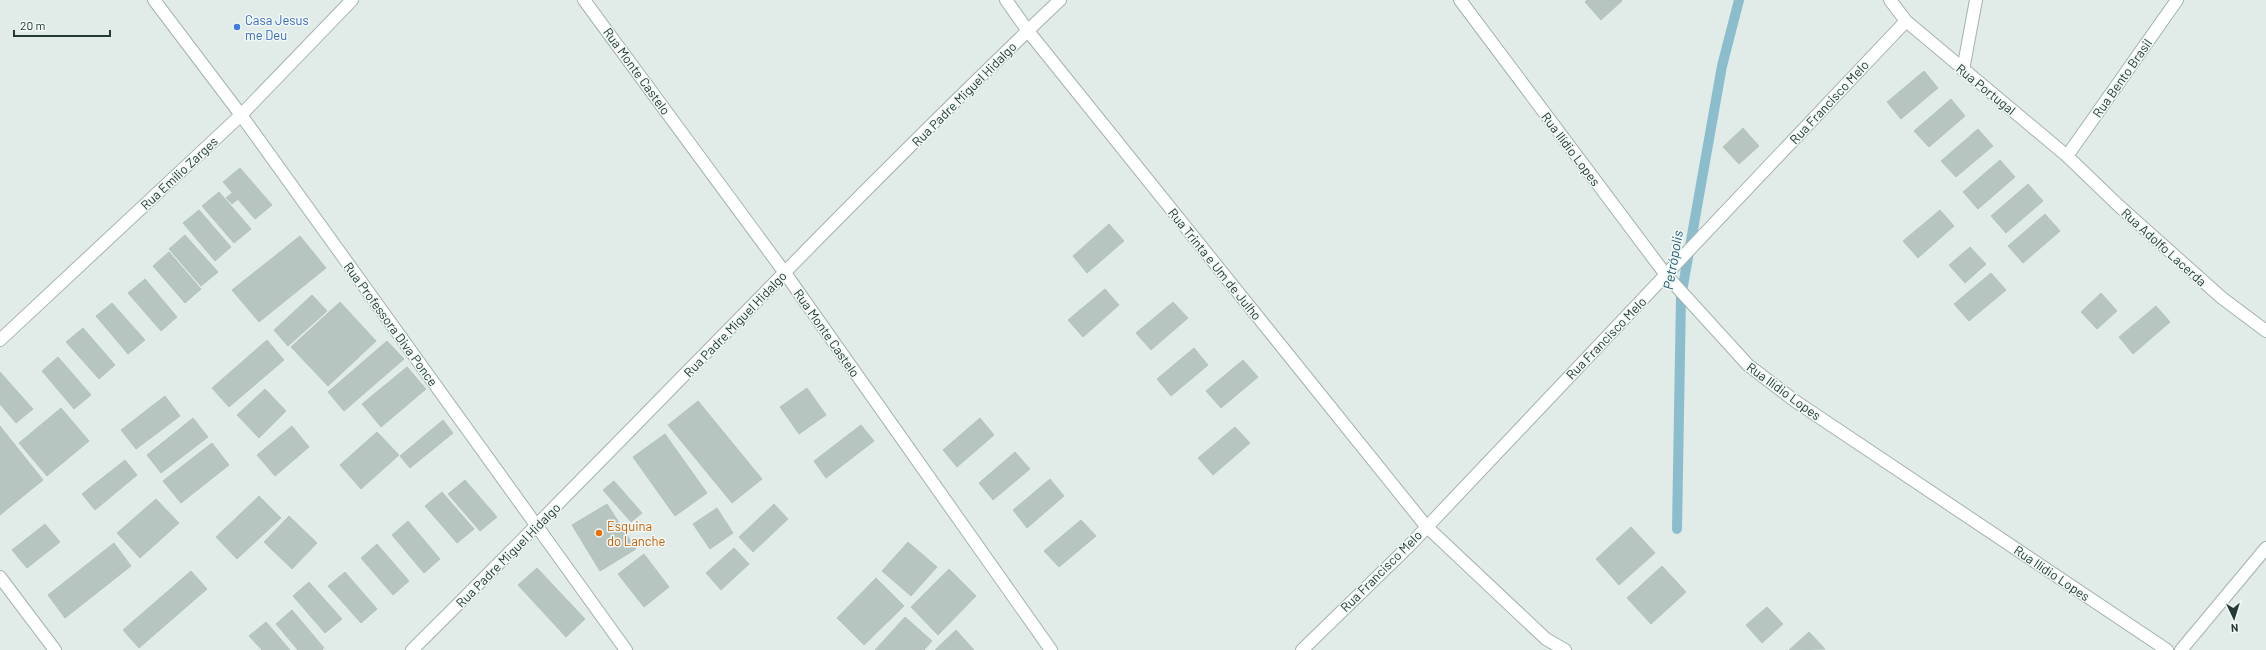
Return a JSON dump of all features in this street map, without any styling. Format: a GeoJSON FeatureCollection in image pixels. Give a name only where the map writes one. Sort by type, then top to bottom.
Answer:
{"type":"FeatureCollection","features":[{"type":"Feature","properties":{"kind":"street","name":"Rua Professora Diva Ponce"},"geometry":{"type":"LineString","coordinates":[[154,0],[241,115],[626,650]]}},
{"type":"Feature","properties":{"kind":"street","name":"Rua Emílio Zarges"},"geometry":{"type":"LineString","coordinates":[[0,340],[241,115],[352,0]]}},
{"type":"Feature","properties":{"kind":"street","name":"Rua Monte Castelo"},"geometry":{"type":"LineString","coordinates":[[584,0],[785,273],[1051,650]]}},
{"type":"Feature","properties":{"kind":"street","name":"Rua Trinta e Um de Julho"},"geometry":{"type":"LineString","coordinates":[[1006,0],[1028,30],[1426,526],[1546,638],[1565,650]]}},
{"type":"Feature","properties":{"kind":"street","name":"Rua Padre Miguel Hidalgo"},"geometry":{"type":"LineString","coordinates":[[412,650],[537,527],[785,273],[1028,30],[1060,0]]}},
{"type":"Feature","properties":{"kind":"street","name":"Rua Ilídio Lopes"},"geometry":{"type":"LineString","coordinates":[[1460,0],[1666,275],[1748,365],[1789,396],[2167,650]]}},
{"type":"Feature","properties":{"kind":"street","name":"Rua Portugal"},"geometry":{"type":"LineString","coordinates":[[1890,0],[1906,21],[2068,156]]}},
{"type":"Feature","properties":{"kind":"street"},"geometry":{"type":"LineString","coordinates":[[1963,70],[1976,0]]}},
{"type":"Feature","properties":{"kind":"street","name":"Rua Bento Brasil"},"geometry":{"type":"LineString","coordinates":[[2068,156],[2177,0]]}},
{"type":"Feature","properties":{"kind":"street","name":"Rua Francisco Melo"},"geometry":{"type":"LineString","coordinates":[[1302,650],[1426,526],[1906,21]]}},
{"type":"Feature","properties":{"kind":"street","name":"Rua Adolfo Lacerda"},"geometry":{"type":"LineString","coordinates":[[2068,156],[2119,206],[2222,298],[2266,331]]}},
{"type":"Feature","properties":{"kind":"street"},"geometry":{"type":"LineString","coordinates":[[2181,650],[2266,548]]}},
{"type":"Feature","properties":{"kind":"street"},"geometry":{"type":"LineString","coordinates":[[0,578],[55,650]]}},
{"type":"Feature","properties":{"kind":"building"},"geometry":{"type":"Polygon","coordinates":[[[1587,0],[1622,1],[1601,20],[1585,2],[1587,0]]]}},
{"type":"Feature","properties":{"kind":"building"},"geometry":{"type":"Polygon","coordinates":[[[1924,71],[1938,88],[1901,119],[1887,102],[1924,71]]]}},
{"type":"Feature","properties":{"kind":"building"},"geometry":{"type":"Polygon","coordinates":[[[1951,99],[1965,116],[1929,147],[1914,131],[1951,99]]]}},
{"type":"Feature","properties":{"kind":"building"},"geometry":{"type":"Polygon","coordinates":[[[1743,128],[1759,146],[1739,164],[1723,147],[1743,128]]]}},
{"type":"Feature","properties":{"kind":"building"},"geometry":{"type":"Polygon","coordinates":[[[1978,129],[1993,146],[1956,177],[1941,161],[1978,129]]]}},
{"type":"Feature","properties":{"kind":"building"},"geometry":{"type":"Polygon","coordinates":[[[2000,160],[2015,177],[1978,209],[1963,192],[2000,160]]]}},
{"type":"Feature","properties":{"kind":"building"},"geometry":{"type":"Polygon","coordinates":[[[240,168],[272,205],[255,219],[223,182],[240,168]]]}},
{"type":"Feature","properties":{"kind":"building"},"geometry":{"type":"Polygon","coordinates":[[[2028,184],[2043,201],[2006,233],[1991,216],[2028,184]]]}},
{"type":"Feature","properties":{"kind":"building"},"geometry":{"type":"Polygon","coordinates":[[[219,192],[251,229],[234,243],[202,206],[219,192]]]}},
{"type":"Feature","properties":{"kind":"building"},"geometry":{"type":"Polygon","coordinates":[[[232,193],[238,199],[232,204],[226,198],[232,193]]]}},
{"type":"Feature","properties":{"kind":"building"},"geometry":{"type":"Polygon","coordinates":[[[199,210],[231,247],[215,261],[183,223],[199,210]]]}},
{"type":"Feature","properties":{"kind":"building"},"geometry":{"type":"Polygon","coordinates":[[[1940,210],[1954,226],[1918,258],[1903,241],[1940,210]]]}},
{"type":"Feature","properties":{"kind":"building"},"geometry":{"type":"Polygon","coordinates":[[[2045,214],[2060,231],[2023,263],[2008,246],[2045,214]]]}},
{"type":"Feature","properties":{"kind":"building"},"geometry":{"type":"Polygon","coordinates":[[[1109,224],[1124,241],[1087,273],[1073,256],[1109,224]]]}},
{"type":"Feature","properties":{"kind":"building"},"geometry":{"type":"Polygon","coordinates":[[[185,235],[218,272],[201,286],[169,249],[185,235]]]}},
{"type":"Feature","properties":{"kind":"building"},"geometry":{"type":"Polygon","coordinates":[[[300,236],[326,268],[259,322],[232,290],[300,236]]]}},
{"type":"Feature","properties":{"kind":"building"},"geometry":{"type":"Polygon","coordinates":[[[1970,247],[1986,264],[1965,283],[1949,265],[1970,247]]]}},
{"type":"Feature","properties":{"kind":"building"},"geometry":{"type":"Polygon","coordinates":[[[169,252],[201,289],[185,303],[153,266],[169,252]]]}},
{"type":"Feature","properties":{"kind":"building"},"geometry":{"type":"Polygon","coordinates":[[[1991,273],[2006,290],[1969,321],[1954,304],[1991,273]]]}},
{"type":"Feature","properties":{"kind":"building"},"geometry":{"type":"Polygon","coordinates":[[[145,279],[177,317],[161,331],[128,293],[145,279]]]}},
{"type":"Feature","properties":{"kind":"building"},"geometry":{"type":"Polygon","coordinates":[[[1105,289],[1119,305],[1083,337],[1068,320],[1105,289]]]}},
{"type":"Feature","properties":{"kind":"building"},"geometry":{"type":"Polygon","coordinates":[[[2101,293],[2117,311],[2097,329],[2081,312],[2101,293]]]}},
{"type":"Feature","properties":{"kind":"building"},"geometry":{"type":"Polygon","coordinates":[[[312,295],[327,311],[288,346],[274,330],[312,295]]]}},
{"type":"Feature","properties":{"kind":"building"},"geometry":{"type":"Polygon","coordinates":[[[340,302],[376,341],[328,386],[291,347],[340,302]]]}},
{"type":"Feature","properties":{"kind":"building"},"geometry":{"type":"Polygon","coordinates":[[[1173,302],[1188,318],[1151,350],[1136,333],[1173,302]]]}},
{"type":"Feature","properties":{"kind":"building"},"geometry":{"type":"Polygon","coordinates":[[[112,303],[145,340],[128,354],[96,316],[112,303]]]}},
{"type":"Feature","properties":{"kind":"building"},"geometry":{"type":"Polygon","coordinates":[[[2156,306],[2170,322],[2133,354],[2119,337],[2156,306]]]}},
{"type":"Feature","properties":{"kind":"building"},"geometry":{"type":"Polygon","coordinates":[[[83,328],[115,365],[99,379],[66,342],[83,328]]]}},
{"type":"Feature","properties":{"kind":"building"},"geometry":{"type":"Polygon","coordinates":[[[267,340],[284,360],[229,407],[212,388],[267,340]]]}},
{"type":"Feature","properties":{"kind":"building"},"geometry":{"type":"Polygon","coordinates":[[[387,341],[404,359],[344,411],[328,392],[387,341]]]}},
{"type":"Feature","properties":{"kind":"building"},"geometry":{"type":"Polygon","coordinates":[[[1194,348],[1208,365],[1171,396],[1157,379],[1194,348]]]}},
{"type":"Feature","properties":{"kind":"building"},"geometry":{"type":"Polygon","coordinates":[[[58,357],[91,395],[74,409],[42,371],[58,357]]]}},
{"type":"Feature","properties":{"kind":"building"},"geometry":{"type":"Polygon","coordinates":[[[1243,360],[1258,377],[1221,408],[1206,391],[1243,360]]]}},
{"type":"Feature","properties":{"kind":"building"},"geometry":{"type":"Polygon","coordinates":[[[407,367],[426,389],[381,427],[362,404],[407,367]]]}},
{"type":"Feature","properties":{"kind":"building"},"geometry":{"type":"Polygon","coordinates":[[[0,372],[33,409],[16,423],[0,404],[0,372]]]}},
{"type":"Feature","properties":{"kind":"building"},"geometry":{"type":"Polygon","coordinates":[[[807,388],[826,415],[799,434],[780,407],[807,388]]]}},
{"type":"Feature","properties":{"kind":"building"},"geometry":{"type":"Polygon","coordinates":[[[265,389],[286,411],[259,438],[237,415],[265,389]]]}},
{"type":"Feature","properties":{"kind":"building"},"geometry":{"type":"Polygon","coordinates":[[[165,396],[180,416],[136,449],[121,430],[165,396]]]}},
{"type":"Feature","properties":{"kind":"building"},"geometry":{"type":"Polygon","coordinates":[[[698,401],[762,479],[732,503],[668,425],[698,401]]]}},
{"type":"Feature","properties":{"kind":"building"},"geometry":{"type":"Polygon","coordinates":[[[61,408],[89,441],[47,476],[19,443],[61,408]]]}},
{"type":"Feature","properties":{"kind":"building"},"geometry":{"type":"Polygon","coordinates":[[[193,418],[208,437],[161,473],[147,455],[193,418]]]}},
{"type":"Feature","properties":{"kind":"building"},"geometry":{"type":"Polygon","coordinates":[[[980,418],[994,435],[957,467],[943,450],[980,418]]]}},
{"type":"Feature","properties":{"kind":"building"},"geometry":{"type":"Polygon","coordinates":[[[443,420],[453,433],[410,468],[400,456],[443,420]]]}},
{"type":"Feature","properties":{"kind":"building"},"geometry":{"type":"Polygon","coordinates":[[[861,425],[874,441],[826,478],[814,461],[861,425]]]}},
{"type":"Feature","properties":{"kind":"building"},"geometry":{"type":"Polygon","coordinates":[[[0,426],[43,480],[0,515],[0,426]]]}},
{"type":"Feature","properties":{"kind":"building"},"geometry":{"type":"Polygon","coordinates":[[[292,426],[309,447],[275,476],[257,455],[292,426]]]}},
{"type":"Feature","properties":{"kind":"building"},"geometry":{"type":"Polygon","coordinates":[[[1235,427],[1250,443],[1213,475],[1198,458],[1235,427]]]}},
{"type":"Feature","properties":{"kind":"building"},"geometry":{"type":"Polygon","coordinates":[[[377,432],[399,455],[361,489],[340,465],[377,432]]]}},
{"type":"Feature","properties":{"kind":"building"},"geometry":{"type":"Polygon","coordinates":[[[665,434],[707,493],[675,516],[633,457],[665,434]]]}},
{"type":"Feature","properties":{"kind":"building"},"geometry":{"type":"Polygon","coordinates":[[[212,443],[229,465],[181,503],[163,481],[212,443]]]}},
{"type":"Feature","properties":{"kind":"building"},"geometry":{"type":"Polygon","coordinates":[[[1015,452],[1030,469],[993,500],[979,483],[1015,452]]]}},
{"type":"Feature","properties":{"kind":"building"},"geometry":{"type":"Polygon","coordinates":[[[125,460],[137,475],[95,510],[82,494],[125,460]]]}},
{"type":"Feature","properties":{"kind":"building"},"geometry":{"type":"Polygon","coordinates":[[[1050,479],[1064,496],[1027,528],[1013,510],[1050,479]]]}},
{"type":"Feature","properties":{"kind":"building"},"geometry":{"type":"Polygon","coordinates":[[[465,480],[497,517],[480,531],[448,494],[465,480]]]}},
{"type":"Feature","properties":{"kind":"building"},"geometry":{"type":"Polygon","coordinates":[[[614,481],[642,513],[631,522],[603,490],[614,481]]]}},
{"type":"Feature","properties":{"kind":"building"},"geometry":{"type":"Polygon","coordinates":[[[442,492],[474,529],[457,543],[425,506],[442,492]]]}},
{"type":"Feature","properties":{"kind":"building"},"geometry":{"type":"Polygon","coordinates":[[[259,496],[281,518],[237,559],[216,537],[259,496]]]}},
{"type":"Feature","properties":{"kind":"building"},"geometry":{"type":"Polygon","coordinates":[[[156,499],[179,523],[140,558],[117,533],[156,499]]]}},
{"type":"Feature","properties":{"kind":"building"},"geometry":{"type":"Polygon","coordinates":[[[607,504],[636,549],[600,571],[572,525],[607,504]]]}},
{"type":"Feature","properties":{"kind":"building"},"geometry":{"type":"Polygon","coordinates":[[[774,504],[788,519],[753,552],[739,537],[774,504]]]}},
{"type":"Feature","properties":{"kind":"building"},"geometry":{"type":"Polygon","coordinates":[[[717,508],[733,533],[710,549],[693,524],[717,508]]]}},
{"type":"Feature","properties":{"kind":"building"},"geometry":{"type":"Polygon","coordinates":[[[289,516],[317,543],[292,569],[264,542],[289,516]]]}},
{"type":"Feature","properties":{"kind":"building"},"geometry":{"type":"Polygon","coordinates":[[[1081,520],[1096,536],[1059,567],[1044,551],[1081,520]]]}},
{"type":"Feature","properties":{"kind":"building"},"geometry":{"type":"Polygon","coordinates":[[[408,521],[440,559],[424,573],[392,535],[408,521]]]}},
{"type":"Feature","properties":{"kind":"building"},"geometry":{"type":"Polygon","coordinates":[[[45,524],[60,542],[27,568],[12,550],[45,524]]]}},
{"type":"Feature","properties":{"kind":"building"},"geometry":{"type":"Polygon","coordinates":[[[1631,527],[1655,553],[1619,585],[1596,559],[1631,527]]]}},
{"type":"Feature","properties":{"kind":"building"},"geometry":{"type":"Polygon","coordinates":[[[908,542],[937,567],[911,596],[882,571],[908,542]]]}},
{"type":"Feature","properties":{"kind":"building"},"geometry":{"type":"Polygon","coordinates":[[[114,543],[131,566],[65,618],[48,595],[114,543]]]}},
{"type":"Feature","properties":{"kind":"building"},"geometry":{"type":"Polygon","coordinates":[[[377,544],[409,581],[393,595],[361,558],[377,544]]]}},
{"type":"Feature","properties":{"kind":"building"},"geometry":{"type":"Polygon","coordinates":[[[734,548],[749,564],[721,590],[706,573],[734,548]]]}},
{"type":"Feature","properties":{"kind":"building"},"geometry":{"type":"Polygon","coordinates":[[[644,554],[669,587],[644,607],[618,574],[644,554]]]}},
{"type":"Feature","properties":{"kind":"building"},"geometry":{"type":"Polygon","coordinates":[[[1662,566],[1686,592],[1651,624],[1627,598],[1662,566]]]}},
{"type":"Feature","properties":{"kind":"building"},"geometry":{"type":"Polygon","coordinates":[[[537,568],[585,619],[566,637],[518,585],[537,568]]]}},
{"type":"Feature","properties":{"kind":"building"},"geometry":{"type":"Polygon","coordinates":[[[949,569],[976,596],[938,635],[911,607],[949,569]]]}},
{"type":"Feature","properties":{"kind":"building"},"geometry":{"type":"Polygon","coordinates":[[[191,571],[207,589],[139,648],[123,630],[191,571]]]}},
{"type":"Feature","properties":{"kind":"building"},"geometry":{"type":"Polygon","coordinates":[[[345,572],[377,609],[361,623],[328,586],[345,572]]]}},
{"type":"Feature","properties":{"kind":"building"},"geometry":{"type":"Polygon","coordinates":[[[876,578],[904,606],[864,645],[837,618],[876,578]]]}},
{"type":"Feature","properties":{"kind":"building"},"geometry":{"type":"Polygon","coordinates":[[[309,582],[342,619],[325,633],[293,596],[309,582]]]}},
{"type":"Feature","properties":{"kind":"building"},"geometry":{"type":"Polygon","coordinates":[[[1767,607],[1783,624],[1762,643],[1746,625],[1767,607]]]}},
{"type":"Feature","properties":{"kind":"building"},"geometry":{"type":"Polygon","coordinates":[[[292,610],[324,648],[322,650],[298,650],[276,624],[292,610]]]}},
{"type":"Feature","properties":{"kind":"building"},"geometry":{"type":"Polygon","coordinates":[[[905,617],[932,641],[924,650],[875,650],[905,617]]]}},
{"type":"Feature","properties":{"kind":"building"},"geometry":{"type":"Polygon","coordinates":[[[266,622],[290,650],[262,650],[249,636],[266,622]]]}},
{"type":"Feature","properties":{"kind":"building"},"geometry":{"type":"Polygon","coordinates":[[[956,630],[974,650],[935,650],[956,630]]]}},
{"type":"Feature","properties":{"kind":"building"},"geometry":{"type":"Polygon","coordinates":[[[1809,632],[1825,649],[1789,650],[1809,632]]]}},
{"type":"Feature","properties":{"kind":"waterway","name":"Petrópolis"},"geometry":{"type":"LineString","coordinates":[[1677,529],[1681,297],[1722,66],[1739,0]]}},
{"type":"Feature","properties":{"kind":"place","name":"Casa Jesus me Deu"},"geometry":{"type":"Point","coordinates":[237,27]}},
{"type":"Feature","properties":{"kind":"place","name":"Esquina do Lanche"},"geometry":{"type":"Point","coordinates":[599,533]}}]}
